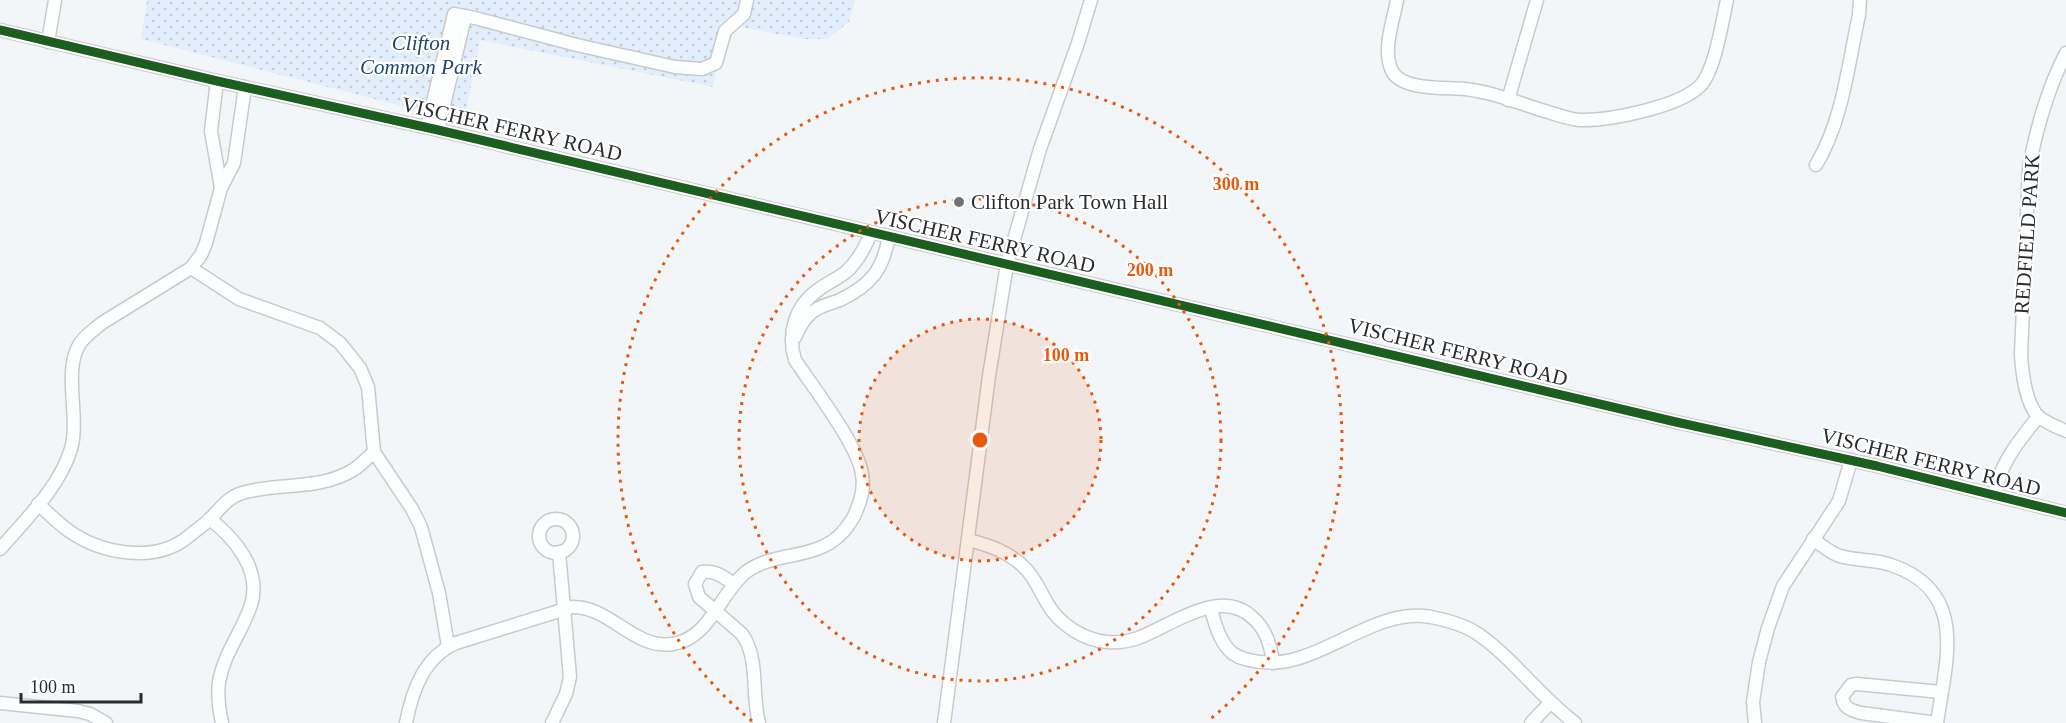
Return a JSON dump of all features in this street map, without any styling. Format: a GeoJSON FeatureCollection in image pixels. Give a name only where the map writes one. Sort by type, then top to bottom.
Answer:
{"type":"FeatureCollection","features":[{"type":"Feature","properties":{"kind":"street"},"geometry":{"type":"LineString","coordinates":[[48,42],[56,0]]}},
{"type":"Feature","properties":{"kind":"street"},"geometry":{"type":"LineString","coordinates":[[433,128],[459,16],[675,67],[702,69],[716,63],[725,31],[744,14],[747,0]]}},
{"type":"Feature","properties":{"kind":"street"},"geometry":{"type":"LineString","coordinates":[[944,723],[990,367],[1006,264],[1040,149],[1091,0]]}},
{"type":"Feature","properties":{"kind":"street"},"geometry":{"type":"LineString","coordinates":[[1397,0],[1387,49],[1392,73],[1406,82],[1425,87],[1467,89],[1577,120],[1610,119],[1683,99],[1701,85],[1712,62],[1727,0]]}},
{"type":"Feature","properties":{"kind":"street"},"geometry":{"type":"LineString","coordinates":[[1508,100],[1537,0]]}},
{"type":"Feature","properties":{"kind":"street"},"geometry":{"type":"LineString","coordinates":[[1816,165],[1831,138],[1837,118],[1859,15],[1860,0]]}},
{"type":"Feature","properties":{"kind":"street","name":"VISCHER FERRY ROAD"},"geometry":{"type":"LineString","coordinates":[[0,30],[433,128],[1676,422],[1851,460],[2066,513]]}},
{"type":"Feature","properties":{"kind":"street","name":"REDFIELD PARK"},"geometry":{"type":"LineString","coordinates":[[2038,417],[2025,385],[2021,355],[2029,167],[2050,85],[2066,53]]}},
{"type":"Feature","properties":{"kind":"street"},"geometry":{"type":"LineString","coordinates":[[218,81],[211,131],[221,188]]}},
{"type":"Feature","properties":{"kind":"street"},"geometry":{"type":"LineString","coordinates":[[0,549],[62,472],[71,449],[75,432],[74,363],[78,346],[102,323],[191,268],[201,255],[221,188],[234,164],[245,87]]}},
{"type":"Feature","properties":{"kind":"street"},"geometry":{"type":"LineString","coordinates":[[406,723],[417,683],[423,673],[448,646],[565,610],[582,607],[594,611],[641,639],[673,644],[695,635],[734,584],[755,567],[813,551],[831,543],[838,537],[851,522],[862,498],[862,474],[858,459],[795,360],[792,340],[794,319],[799,308],[817,290],[835,280],[854,263],[863,252],[871,233]]}},
{"type":"Feature","properties":{"kind":"street"},"geometry":{"type":"LineString","coordinates":[[792,340],[804,320],[812,312],[856,291],[876,273],[882,265],[889,236]]}},
{"type":"Feature","properties":{"kind":"street"},"geometry":{"type":"LineString","coordinates":[[191,268],[238,298],[320,328],[340,343],[360,368],[368,387],[374,453],[412,509],[421,527],[439,593],[448,646]]}},
{"type":"Feature","properties":{"kind":"street"},"geometry":{"type":"LineString","coordinates":[[1995,495],[1997,480],[2009,454],[2038,417],[2066,431]]}},
{"type":"Feature","properties":{"kind":"street"},"geometry":{"type":"LineString","coordinates":[[38,504],[69,531],[93,543],[115,551],[138,553],[159,550],[175,546],[236,495],[254,489],[303,485],[338,478],[354,470],[374,453]]}},
{"type":"Feature","properties":{"kind":"street"},"geometry":{"type":"LineString","coordinates":[[1755,723],[1753,702],[1759,662],[1783,586],[1839,501],[1851,460]]}},
{"type":"Feature","properties":{"kind":"street"},"geometry":{"type":"LineString","coordinates":[[210,519],[230,535],[240,549],[247,562],[253,589],[251,605],[231,645],[219,683],[218,699],[222,723]]}},
{"type":"Feature","properties":{"kind":"street"},"geometry":{"type":"LineString","coordinates":[[1813,538],[1839,555],[1889,564],[1926,583],[1936,596],[1946,618],[1948,640],[1937,723],[1861,713],[1850,710],[1843,704],[1842,697],[1851,685],[1857,684],[1941,692]]}},
{"type":"Feature","properties":{"kind":"street"},"geometry":{"type":"LineString","coordinates":[[969,540],[1003,550],[1016,560],[1037,583],[1049,606],[1060,619],[1072,630],[1089,638],[1115,642],[1138,638],[1186,614],[1226,606],[1248,613],[1260,624],[1267,637],[1273,663]]}},
{"type":"Feature","properties":{"kind":"street"},"geometry":{"type":"LineString","coordinates":[[552,723],[566,694],[570,677],[559,552]]}},
{"type":"Feature","properties":{"kind":"street"},"geometry":{"type":"LineString","coordinates":[[734,584],[716,572],[710,571],[702,572],[695,584],[699,597],[747,641],[752,661],[759,723]]}},
{"type":"Feature","properties":{"kind":"street"},"geometry":{"type":"LineString","coordinates":[[1211,608],[1215,623],[1229,651],[1239,657],[1257,662],[1273,663],[1298,659],[1382,622],[1416,616],[1430,617],[1460,625],[1477,633],[1495,648],[1550,703],[1575,723]]}},
{"type":"Feature","properties":{"kind":"street"},"geometry":{"type":"LineString","coordinates":[[0,703],[78,711],[90,714],[106,723]]}},
{"type":"Feature","properties":{"kind":"street"},"geometry":{"type":"LineString","coordinates":[[1531,723],[1550,703]]}},
{"type":"Feature","properties":{"kind":"green space","name":"Clifton Common Park"},"geometry":{"type":"Polygon","coordinates":[[[147,0],[855,0],[849,22],[827,39],[804,39],[740,27],[722,38],[713,87],[480,40],[464,122],[141,39],[147,0]]]}},
{"type":"Feature","properties":{"kind":"cycle path"},"geometry":{"type":"LineString","coordinates":[[0,30],[438,130],[1676,422],[1877,466],[2066,513]]}},
{"type":"Feature","properties":{"kind":"place","name":"Clifton Park Town Hall"},"geometry":{"type":"Point","coordinates":[959,202]}}]}
